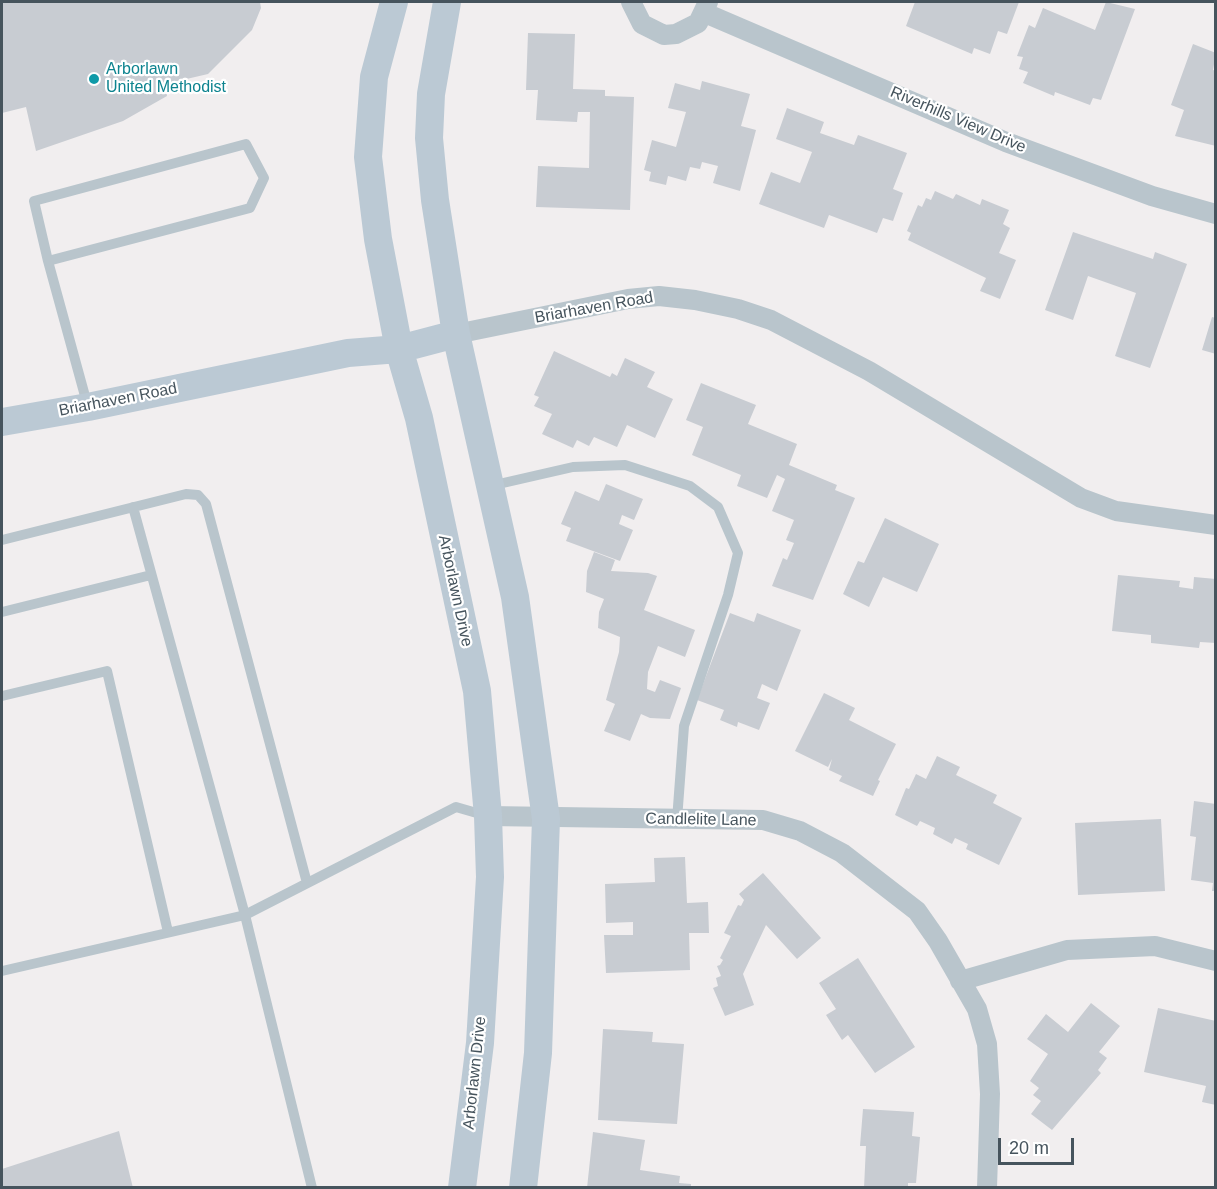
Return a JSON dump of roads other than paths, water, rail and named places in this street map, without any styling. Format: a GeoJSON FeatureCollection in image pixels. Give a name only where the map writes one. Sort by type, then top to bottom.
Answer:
{"type":"FeatureCollection","features":[{"type":"Feature","properties":{"kind":"main road","name":"Arborlawn Drive"},"geometry":{"type":"LineString","coordinates":[[394,2],[374,77],[368,157],[378,239],[399,349],[419,418],[477,691],[488,816],[490,877],[481,1019],[462,1188]]}},
{"type":"Feature","properties":{"kind":"main road"},"geometry":{"type":"LineString","coordinates":[[447,2],[431,94],[429,138],[435,200],[456,334],[515,597],[546,819],[538,1053],[523,1188]]}},
{"type":"Feature","properties":{"kind":"main road","name":"Briarhaven Road"},"geometry":{"type":"LineString","coordinates":[[2,422],[88,407],[348,353],[399,349],[456,334]]}},
{"type":"Feature","properties":{"kind":"street"},"geometry":{"type":"LineString","coordinates":[[631,2],[642,24],[664,35],[688,30],[698,23],[706,7]]}},
{"type":"Feature","properties":{"kind":"street","name":"Riverhills View Drive"},"geometry":{"type":"LineString","coordinates":[[706,7],[1006,142],[1152,196],[1215,214]]}},
{"type":"Feature","properties":{"kind":"street","name":"Briarhaven Road"},"geometry":{"type":"LineString","coordinates":[[456,334],[628,299],[659,297],[686,299],[738,309],[771,320],[860,366],[1081,498],[1116,510],[1215,525]]}},
{"type":"Feature","properties":{"kind":"street","name":"Candlelite Lane"},"geometry":{"type":"LineString","coordinates":[[488,816],[546,819],[763,820],[801,831],[842,853],[916,911],[938,940],[977,1009],[987,1044],[990,1094],[987,1188]]}},
{"type":"Feature","properties":{"kind":"street"},"geometry":{"type":"LineString","coordinates":[[960,981],[1067,950],[1155,946],[1215,961]]}},
{"type":"Feature","properties":{"kind":"lane"},"geometry":{"type":"LineString","coordinates":[[48,261],[250,208],[264,178],[246,144],[34,201],[48,261],[88,407]]}},
{"type":"Feature","properties":{"kind":"lane"},"geometry":{"type":"LineString","coordinates":[[490,486],[573,467],[625,465],[690,486],[717,507],[738,553],[728,595],[684,726],[677,820]]}},
{"type":"Feature","properties":{"kind":"lane"},"geometry":{"type":"LineString","coordinates":[[2,540],[186,494],[198,495],[206,504],[307,883]]}},
{"type":"Feature","properties":{"kind":"lane"},"geometry":{"type":"LineString","coordinates":[[133,507],[245,915],[312,1188]]}},
{"type":"Feature","properties":{"kind":"lane"},"geometry":{"type":"LineString","coordinates":[[2,612],[151,575]]}},
{"type":"Feature","properties":{"kind":"lane"},"geometry":{"type":"LineString","coordinates":[[2,696],[107,671],[168,932]]}},
{"type":"Feature","properties":{"kind":"lane"},"geometry":{"type":"LineString","coordinates":[[2,971],[245,915],[456,807],[488,816]]}},
{"type":"Feature","properties":{"kind":"place","name":"Arborlawn United Methodist"},"geometry":{"type":"Point","coordinates":[94,79]}}]}
